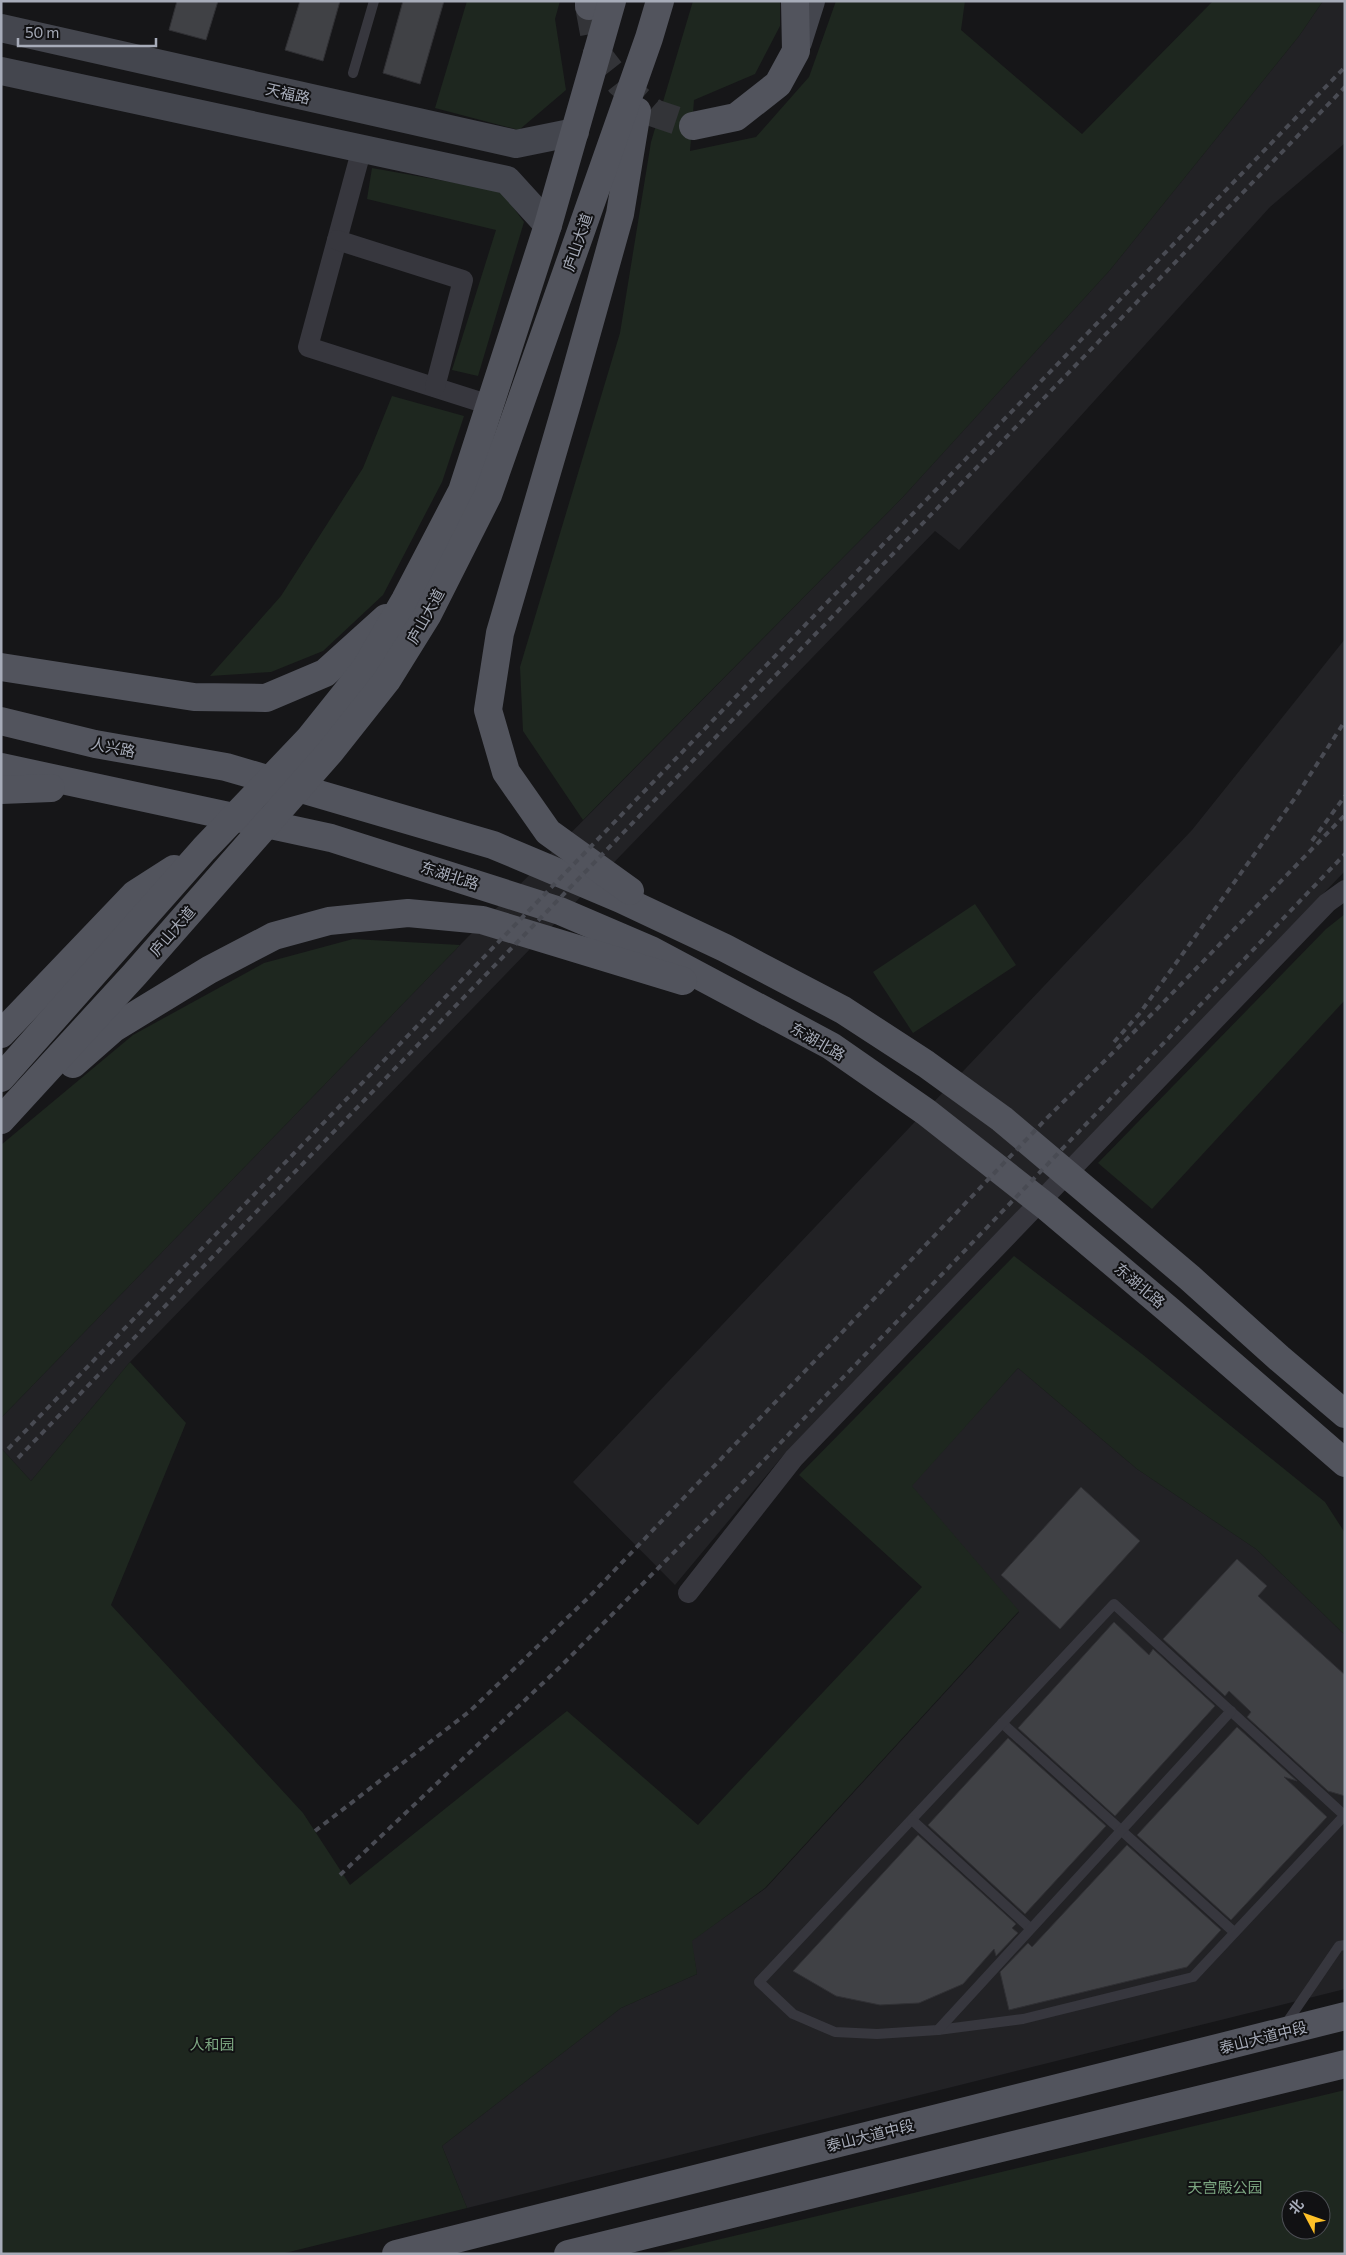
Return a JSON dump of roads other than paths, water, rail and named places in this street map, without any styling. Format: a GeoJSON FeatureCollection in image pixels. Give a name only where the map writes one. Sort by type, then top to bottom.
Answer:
{"type":"FeatureCollection","features":[{"type":"Feature","properties":{"kind":"main road","name":"庐山大道"},"geometry":{"type":"LineString","coordinates":[[1,1120],[135,974],[330,752],[387,680],[428,614],[488,495],[649,38],[660,1]]}},
{"type":"Feature","properties":{"kind":"main road"},"geometry":{"type":"LineString","coordinates":[[693,126],[736,117],[778,84],[796,51],[795,1]]}},
{"type":"Feature","properties":{"kind":"main road","name":"庐山大道"},"geometry":{"type":"LineString","coordinates":[[1,1078],[204,849],[309,738],[365,670],[405,600],[462,490],[548,225],[575,132],[597,3]]}},
{"type":"Feature","properties":{"kind":"main road"},"geometry":{"type":"LineString","coordinates":[[649,38],[620,214],[500,632],[488,710],[506,772],[548,832],[677,926],[725,948],[843,1010],[941,1075],[1002,1119],[1190,1278],[1345,1414]]}},
{"type":"Feature","properties":{"kind":"main road"},"geometry":{"type":"LineString","coordinates":[[1,667],[194,698],[266,698],[325,673],[405,600]]}},
{"type":"Feature","properties":{"kind":"main road","name":"人兴路"},"geometry":{"type":"LineString","coordinates":[[1,721],[94,744],[226,767],[493,845],[621,899],[677,926]]}},
{"type":"Feature","properties":{"kind":"main road"},"geometry":{"type":"LineString","coordinates":[[1,767],[90,786]]}},
{"type":"Feature","properties":{"kind":"main road"},"geometry":{"type":"LineString","coordinates":[[1,790],[90,786]]}},
{"type":"Feature","properties":{"kind":"main road","name":"东湖北路"},"geometry":{"type":"LineString","coordinates":[[90,786],[331,838],[560,910],[651,950],[831,1046],[926,1112],[1055,1214],[1170,1310],[1342,1462]]}},
{"type":"Feature","properties":{"kind":"main road"},"geometry":{"type":"LineString","coordinates":[[1,1034],[135,894],[204,849]]}},
{"type":"Feature","properties":{"kind":"main road"},"geometry":{"type":"LineString","coordinates":[[1,1125],[114,1028],[209,970],[274,936],[329,921],[408,913],[482,920],[744,1000]]}},
{"type":"Feature","properties":{"kind":"main road","name":"泰山大道中段"},"geometry":{"type":"LineString","coordinates":[[396,2254],[1345,2016]]}},
{"type":"Feature","properties":{"kind":"main road"},"geometry":{"type":"LineString","coordinates":[[568,2254],[1345,2064]]}},
{"type":"Feature","properties":{"kind":"street"},"geometry":{"type":"LineString","coordinates":[[796,51],[810,1]]}},
{"type":"Feature","properties":{"kind":"street","name":"天福路"},"geometry":{"type":"LineString","coordinates":[[1,28],[516,144],[575,132]]}},
{"type":"Feature","properties":{"kind":"street"},"geometry":{"type":"LineString","coordinates":[[1,71],[507,180],[548,225]]}},
{"type":"Feature","properties":{"kind":"street"},"geometry":{"type":"LineString","coordinates":[[362,148],[308,347],[490,405]]}},
{"type":"Feature","properties":{"kind":"street"},"geometry":{"type":"LineString","coordinates":[[337,240],[463,280],[434,387]]}},
{"type":"Feature","properties":{"kind":"street"},"geometry":{"type":"LineString","coordinates":[[688,1593],[794,1458],[1328,902],[1345,890]]}},
{"type":"Feature","properties":{"kind":"lane"},"geometry":{"type":"LineString","coordinates":[[353,73],[374,1]]}},
{"type":"Feature","properties":{"kind":"lane"},"geometry":{"type":"LineString","coordinates":[[1114,1604],[1231,1711],[1344,1815],[1193,1977],[1022,2019],[938,2030],[877,2034],[835,2032],[793,2014],[759,1982],[1114,1604]]}},
{"type":"Feature","properties":{"kind":"lane"},"geometry":{"type":"LineString","coordinates":[[938,2030],[1231,1711]]}},
{"type":"Feature","properties":{"kind":"lane"},"geometry":{"type":"LineString","coordinates":[[1002,1723],[1234,1932]]}},
{"type":"Feature","properties":{"kind":"lane"},"geometry":{"type":"LineString","coordinates":[[912,1820],[1030,1928]]}},
{"type":"Feature","properties":{"kind":"lane"},"geometry":{"type":"LineString","coordinates":[[1281,2032],[1339,1946],[1345,1944]]}},
{"type":"Feature","properties":{"kind":"tunnel"},"geometry":{"type":"LineString","coordinates":[[589,6],[598,55],[620,83],[654,113],[693,126]]}},
{"type":"Feature","properties":{"kind":"railway"},"geometry":{"type":"LineString","coordinates":[[8,1449],[1345,67]]}},
{"type":"Feature","properties":{"kind":"railway"},"geometry":{"type":"LineString","coordinates":[[18,1458],[1345,87]]}},
{"type":"Feature","properties":{"kind":"railway"},"geometry":{"type":"LineString","coordinates":[[1114,1042],[1140,1013],[1295,798],[1345,721]]}},
{"type":"Feature","properties":{"kind":"railway"},"geometry":{"type":"LineString","coordinates":[[1312,841],[1345,796]]}},
{"type":"Feature","properties":{"kind":"railway"},"geometry":{"type":"LineString","coordinates":[[315,1831],[470,1711],[589,1597],[1046,1119],[1156,1010],[1345,815]]}},
{"type":"Feature","properties":{"kind":"railway"},"geometry":{"type":"LineString","coordinates":[[340,1875],[560,1667],[719,1507],[1345,854]]}},
{"type":"Feature","properties":{"kind":"park label","name":"人和园"},"geometry":{"type":"Point","coordinates":[212,2044]}},
{"type":"Feature","properties":{"kind":"park label","name":"天宫殿公园"},"geometry":{"type":"Point","coordinates":[1225,2187]}}]}
